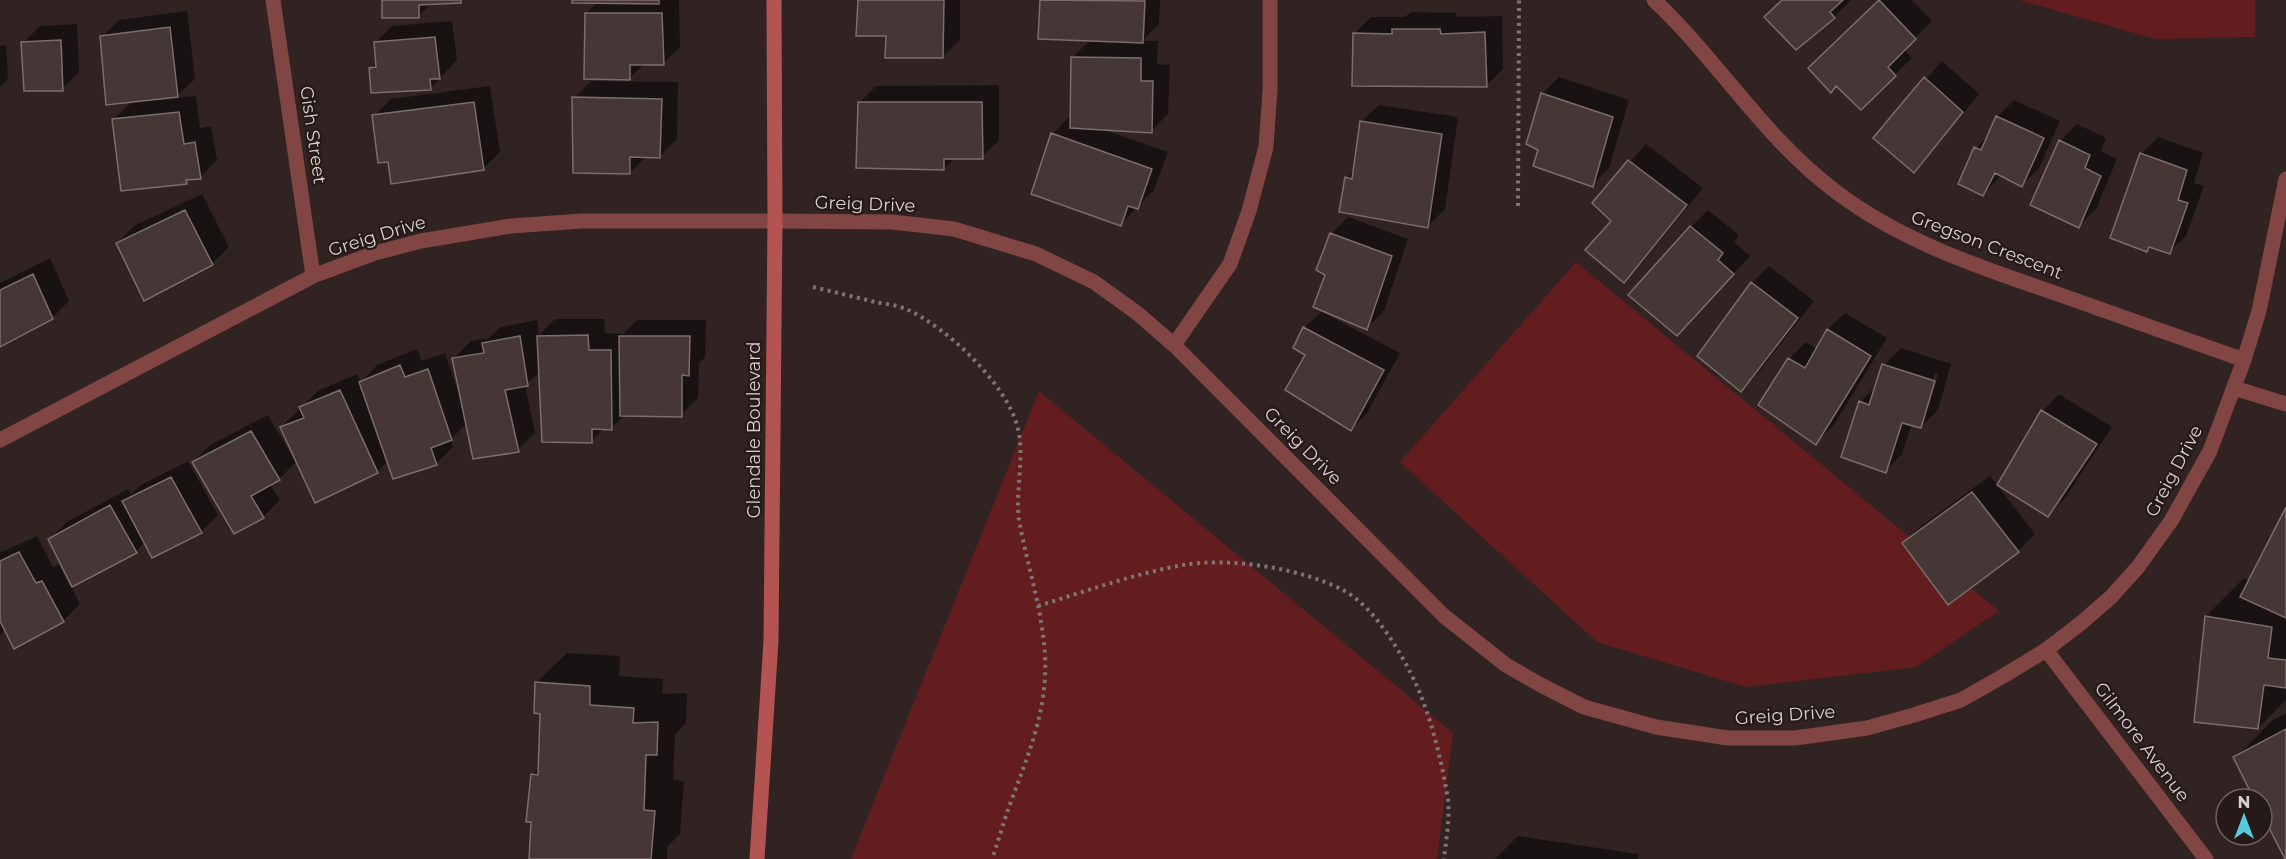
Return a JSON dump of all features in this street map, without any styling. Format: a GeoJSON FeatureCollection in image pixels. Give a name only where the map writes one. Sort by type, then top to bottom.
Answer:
{"type":"FeatureCollection","features":[{"type":"Feature","properties":{"kind":"street","name":"Gish Street"},"geometry":{"type":"LineString","coordinates":[[273,0],[314,276]]}},
{"type":"Feature","properties":{"kind":"street","name":"Glendale Boulevard"},"geometry":{"type":"LineString","coordinates":[[758,859],[771,641],[775,220],[774,0]]}},
{"type":"Feature","properties":{"kind":"street"},"geometry":{"type":"LineString","coordinates":[[1174,345],[1230,264],[1250,211],[1266,147],[1270,90],[1270,0]]}},
{"type":"Feature","properties":{"kind":"street","name":"Gregson Crescent"},"geometry":{"type":"LineString","coordinates":[[1654,0],[1692,38],[1787,150],[1835,191],[1898,232],[1968,263],[2244,360]]}},
{"type":"Feature","properties":{"kind":"street","name":"Greig Drive"},"geometry":{"type":"LineString","coordinates":[[0,440],[314,276],[375,253],[421,241],[511,226],[582,220],[892,222],[954,229],[1036,254],[1094,282],[1137,313],[1174,345],[1444,616],[1506,665],[1584,707],[1656,727],[1728,738],[1795,738],[1867,728],[1914,716],[1961,700],[2046,650],[2082,623],[2111,597],[2138,567],[2171,521],[2210,451],[2244,360],[2269,268],[2286,179]]}},
{"type":"Feature","properties":{"kind":"street"},"geometry":{"type":"LineString","coordinates":[[2234,388],[2286,404]]}},
{"type":"Feature","properties":{"kind":"street","name":"Gilmore Avenue"},"geometry":{"type":"LineString","coordinates":[[2046,650],[2206,859]]}},
{"type":"Feature","properties":{"kind":"path"},"geometry":{"type":"LineString","coordinates":[[1518,206],[1519,0]]}},
{"type":"Feature","properties":{"kind":"path"},"geometry":{"type":"LineString","coordinates":[[813,287],[905,309],[920,317],[962,349],[997,387],[1012,411],[1018,431],[1020,459],[1018,515],[1038,606],[1045,656],[1043,699],[1038,729],[992,859]]}},
{"type":"Feature","properties":{"kind":"path"},"geometry":{"type":"LineString","coordinates":[[1038,606],[1147,573],[1185,565],[1212,563],[1266,567],[1310,578],[1344,591],[1367,611],[1394,644],[1421,697],[1434,736],[1448,802],[1444,859]]}},
{"type":"Feature","properties":{"kind":"shaded area"},"geometry":{"type":"Polygon","coordinates":[[[2019,0],[2255,0],[2255,37],[2155,39],[2019,0]]]}},
{"type":"Feature","properties":{"kind":"shaded area"},"geometry":{"type":"Polygon","coordinates":[[[1576,262],[1999,611],[1916,667],[1746,687],[1597,642],[1400,462],[1576,262]]]}},
{"type":"Feature","properties":{"kind":"shaded area"},"geometry":{"type":"Polygon","coordinates":[[[1039,391],[1453,733],[1437,859],[851,859],[1039,391]]]}},
{"type":"Feature","properties":{"kind":"building"},"geometry":{"type":"Polygon","coordinates":[[[382,0],[461,0],[461,3],[419,5],[419,18],[382,18],[382,0]]]}},
{"type":"Feature","properties":{"kind":"building"},"geometry":{"type":"Polygon","coordinates":[[[572,0],[659,0],[659,4],[572,3],[572,0]]]}},
{"type":"Feature","properties":{"kind":"building"},"geometry":{"type":"Polygon","coordinates":[[[858,0],[944,0],[943,58],[885,58],[886,36],[856,36],[858,0]]]}},
{"type":"Feature","properties":{"kind":"building"},"geometry":{"type":"Polygon","coordinates":[[[1040,0],[1145,1],[1143,43],[1038,39],[1040,0]]]}},
{"type":"Feature","properties":{"kind":"building"},"geometry":{"type":"Polygon","coordinates":[[[1782,0],[1843,0],[1830,12],[1835,18],[1796,50],[1764,17],[1782,0]]]}},
{"type":"Feature","properties":{"kind":"building"},"geometry":{"type":"Polygon","coordinates":[[[1879,0],[1916,39],[1888,67],[1896,76],[1861,110],[1836,86],[1831,93],[1808,68],[1879,0]]]}},
{"type":"Feature","properties":{"kind":"building"},"geometry":{"type":"Polygon","coordinates":[[[585,13],[662,13],[664,65],[630,65],[630,80],[584,79],[585,13]]]}},
{"type":"Feature","properties":{"kind":"building"},"geometry":{"type":"Polygon","coordinates":[[[170,27],[178,97],[106,105],[100,36],[170,27]]]}},
{"type":"Feature","properties":{"kind":"building"},"geometry":{"type":"Polygon","coordinates":[[[1392,29],[1440,29],[1441,34],[1485,32],[1487,87],[1352,86],[1353,33],[1392,34],[1392,29]]]}},
{"type":"Feature","properties":{"kind":"building"},"geometry":{"type":"Polygon","coordinates":[[[435,37],[440,79],[430,79],[431,90],[371,93],[369,68],[376,67],[374,42],[435,37]]]}},
{"type":"Feature","properties":{"kind":"building"},"geometry":{"type":"Polygon","coordinates":[[[61,40],[63,91],[24,91],[21,42],[61,40]]]}},
{"type":"Feature","properties":{"kind":"building"},"geometry":{"type":"Polygon","coordinates":[[[1071,57],[1141,58],[1141,81],[1153,81],[1152,133],[1070,128],[1071,57]]]}},
{"type":"Feature","properties":{"kind":"building"},"geometry":{"type":"Polygon","coordinates":[[[1924,77],[1963,112],[1914,173],[1873,138],[1924,77]]]}},
{"type":"Feature","properties":{"kind":"building"},"geometry":{"type":"Polygon","coordinates":[[[1541,93],[1613,117],[1593,187],[1533,166],[1538,150],[1526,144],[1541,93]]]}},
{"type":"Feature","properties":{"kind":"building"},"geometry":{"type":"Polygon","coordinates":[[[572,97],[662,99],[660,158],[630,157],[630,174],[573,173],[572,97]]]}},
{"type":"Feature","properties":{"kind":"building"},"geometry":{"type":"Polygon","coordinates":[[[474,102],[484,170],[391,184],[388,162],[378,163],[372,115],[474,102]]]}},
{"type":"Feature","properties":{"kind":"building"},"geometry":{"type":"Polygon","coordinates":[[[858,102],[982,102],[983,159],[944,159],[944,170],[856,168],[858,102]]]}},
{"type":"Feature","properties":{"kind":"building"},"geometry":{"type":"Polygon","coordinates":[[[179,112],[184,144],[195,142],[201,179],[186,180],[187,184],[121,191],[112,119],[179,112]]]}},
{"type":"Feature","properties":{"kind":"building"},"geometry":{"type":"Polygon","coordinates":[[[1996,116],[2044,138],[2022,187],[1995,173],[1983,196],[1958,184],[1974,147],[1981,150],[1996,116]]]}},
{"type":"Feature","properties":{"kind":"building"},"geometry":{"type":"Polygon","coordinates":[[[1360,121],[1442,134],[1428,228],[1339,212],[1345,177],[1352,179],[1360,121]]]}},
{"type":"Feature","properties":{"kind":"building"},"geometry":{"type":"Polygon","coordinates":[[[1051,133],[1152,169],[1138,209],[1128,206],[1121,226],[1031,194],[1051,133]]]}},
{"type":"Feature","properties":{"kind":"building"},"geometry":{"type":"Polygon","coordinates":[[[2059,140],[2090,155],[2085,168],[2101,176],[2079,228],[2030,205],[2059,140]]]}},
{"type":"Feature","properties":{"kind":"building"},"geometry":{"type":"Polygon","coordinates":[[[2140,153],[2187,170],[2178,200],[2188,203],[2170,254],[2149,247],[2147,252],[2110,238],[2140,153]]]}},
{"type":"Feature","properties":{"kind":"building"},"geometry":{"type":"Polygon","coordinates":[[[1628,160],[1687,205],[1624,283],[1585,250],[1611,221],[1592,203],[1628,160]]]}},
{"type":"Feature","properties":{"kind":"building"},"geometry":{"type":"Polygon","coordinates":[[[185,210],[213,265],[144,301],[116,243],[185,210]]]}},
{"type":"Feature","properties":{"kind":"building"},"geometry":{"type":"Polygon","coordinates":[[[1690,226],[1723,253],[1718,260],[1734,274],[1677,336],[1628,295],[1690,226]]]}},
{"type":"Feature","properties":{"kind":"building"},"geometry":{"type":"Polygon","coordinates":[[[1330,233],[1392,256],[1367,330],[1313,307],[1325,275],[1316,270],[1330,233]]]}},
{"type":"Feature","properties":{"kind":"building"},"geometry":{"type":"Polygon","coordinates":[[[33,274],[53,319],[0,347],[0,290],[33,274]]]}},
{"type":"Feature","properties":{"kind":"building"},"geometry":{"type":"Polygon","coordinates":[[[1751,282],[1798,318],[1741,392],[1697,356],[1751,282]]]}},
{"type":"Feature","properties":{"kind":"building"},"geometry":{"type":"Polygon","coordinates":[[[1303,327],[1384,370],[1351,431],[1285,390],[1305,355],[1293,348],[1303,327]]]}},
{"type":"Feature","properties":{"kind":"building"},"geometry":{"type":"Polygon","coordinates":[[[1827,329],[1871,356],[1816,445],[1758,405],[1788,358],[1805,368],[1827,329]]]}},
{"type":"Feature","properties":{"kind":"building"},"geometry":{"type":"Polygon","coordinates":[[[588,335],[589,350],[611,350],[612,430],[592,429],[592,443],[542,442],[537,336],[588,335]]]}},
{"type":"Feature","properties":{"kind":"building"},"geometry":{"type":"Polygon","coordinates":[[[520,336],[528,386],[505,390],[519,452],[473,459],[452,358],[484,353],[482,343],[520,336]]]}},
{"type":"Feature","properties":{"kind":"building"},"geometry":{"type":"Polygon","coordinates":[[[619,336],[690,336],[689,376],[682,375],[682,417],[620,416],[619,336]]]}},
{"type":"Feature","properties":{"kind":"building"},"geometry":{"type":"Polygon","coordinates":[[[1882,364],[1935,381],[1921,428],[1902,423],[1886,473],[1841,457],[1859,401],[1869,405],[1882,364]]]}},
{"type":"Feature","properties":{"kind":"building"},"geometry":{"type":"Polygon","coordinates":[[[400,365],[405,377],[428,369],[452,440],[431,448],[437,465],[393,479],[359,382],[400,365]]]}},
{"type":"Feature","properties":{"kind":"building"},"geometry":{"type":"Polygon","coordinates":[[[340,390],[378,473],[315,503],[280,427],[304,418],[299,407],[340,390]]]}},
{"type":"Feature","properties":{"kind":"building"},"geometry":{"type":"Polygon","coordinates":[[[2041,410],[2097,444],[2048,517],[1997,485],[2041,410]]]}},
{"type":"Feature","properties":{"kind":"building"},"geometry":{"type":"Polygon","coordinates":[[[251,431],[280,480],[251,496],[264,518],[234,534],[192,462],[251,431]]]}},
{"type":"Feature","properties":{"kind":"building"},"geometry":{"type":"Polygon","coordinates":[[[171,477],[202,533],[152,558],[122,501],[171,477]]]}},
{"type":"Feature","properties":{"kind":"building"},"geometry":{"type":"Polygon","coordinates":[[[1972,492],[2019,552],[1948,605],[1902,543],[1972,492]]]}},
{"type":"Feature","properties":{"kind":"building"},"geometry":{"type":"Polygon","coordinates":[[[110,505],[137,553],[72,587],[48,539],[110,505]]]}},
{"type":"Feature","properties":{"kind":"building"},"geometry":{"type":"Polygon","coordinates":[[[2286,507],[2286,618],[2240,597],[2286,507]]]}},
{"type":"Feature","properties":{"kind":"building"},"geometry":{"type":"Polygon","coordinates":[[[19,552],[36,583],[42,581],[64,622],[14,649],[0,621],[0,561],[19,552]]]}},
{"type":"Feature","properties":{"kind":"building"},"geometry":{"type":"Polygon","coordinates":[[[2205,616],[2272,627],[2268,658],[2286,660],[2286,688],[2264,685],[2258,729],[2194,722],[2205,616]]]}},
{"type":"Feature","properties":{"kind":"building"},"geometry":{"type":"Polygon","coordinates":[[[535,682],[590,686],[590,705],[634,708],[633,723],[658,722],[657,755],[646,755],[644,810],[655,811],[651,859],[529,859],[531,822],[526,822],[531,774],[538,775],[540,714],[534,713],[535,682]]]}},
{"type":"Feature","properties":{"kind":"building"},"geometry":{"type":"Polygon","coordinates":[[[2286,729],[2286,859],[2274,837],[2274,787],[2248,787],[2233,757],[2286,729]]]}}]}
